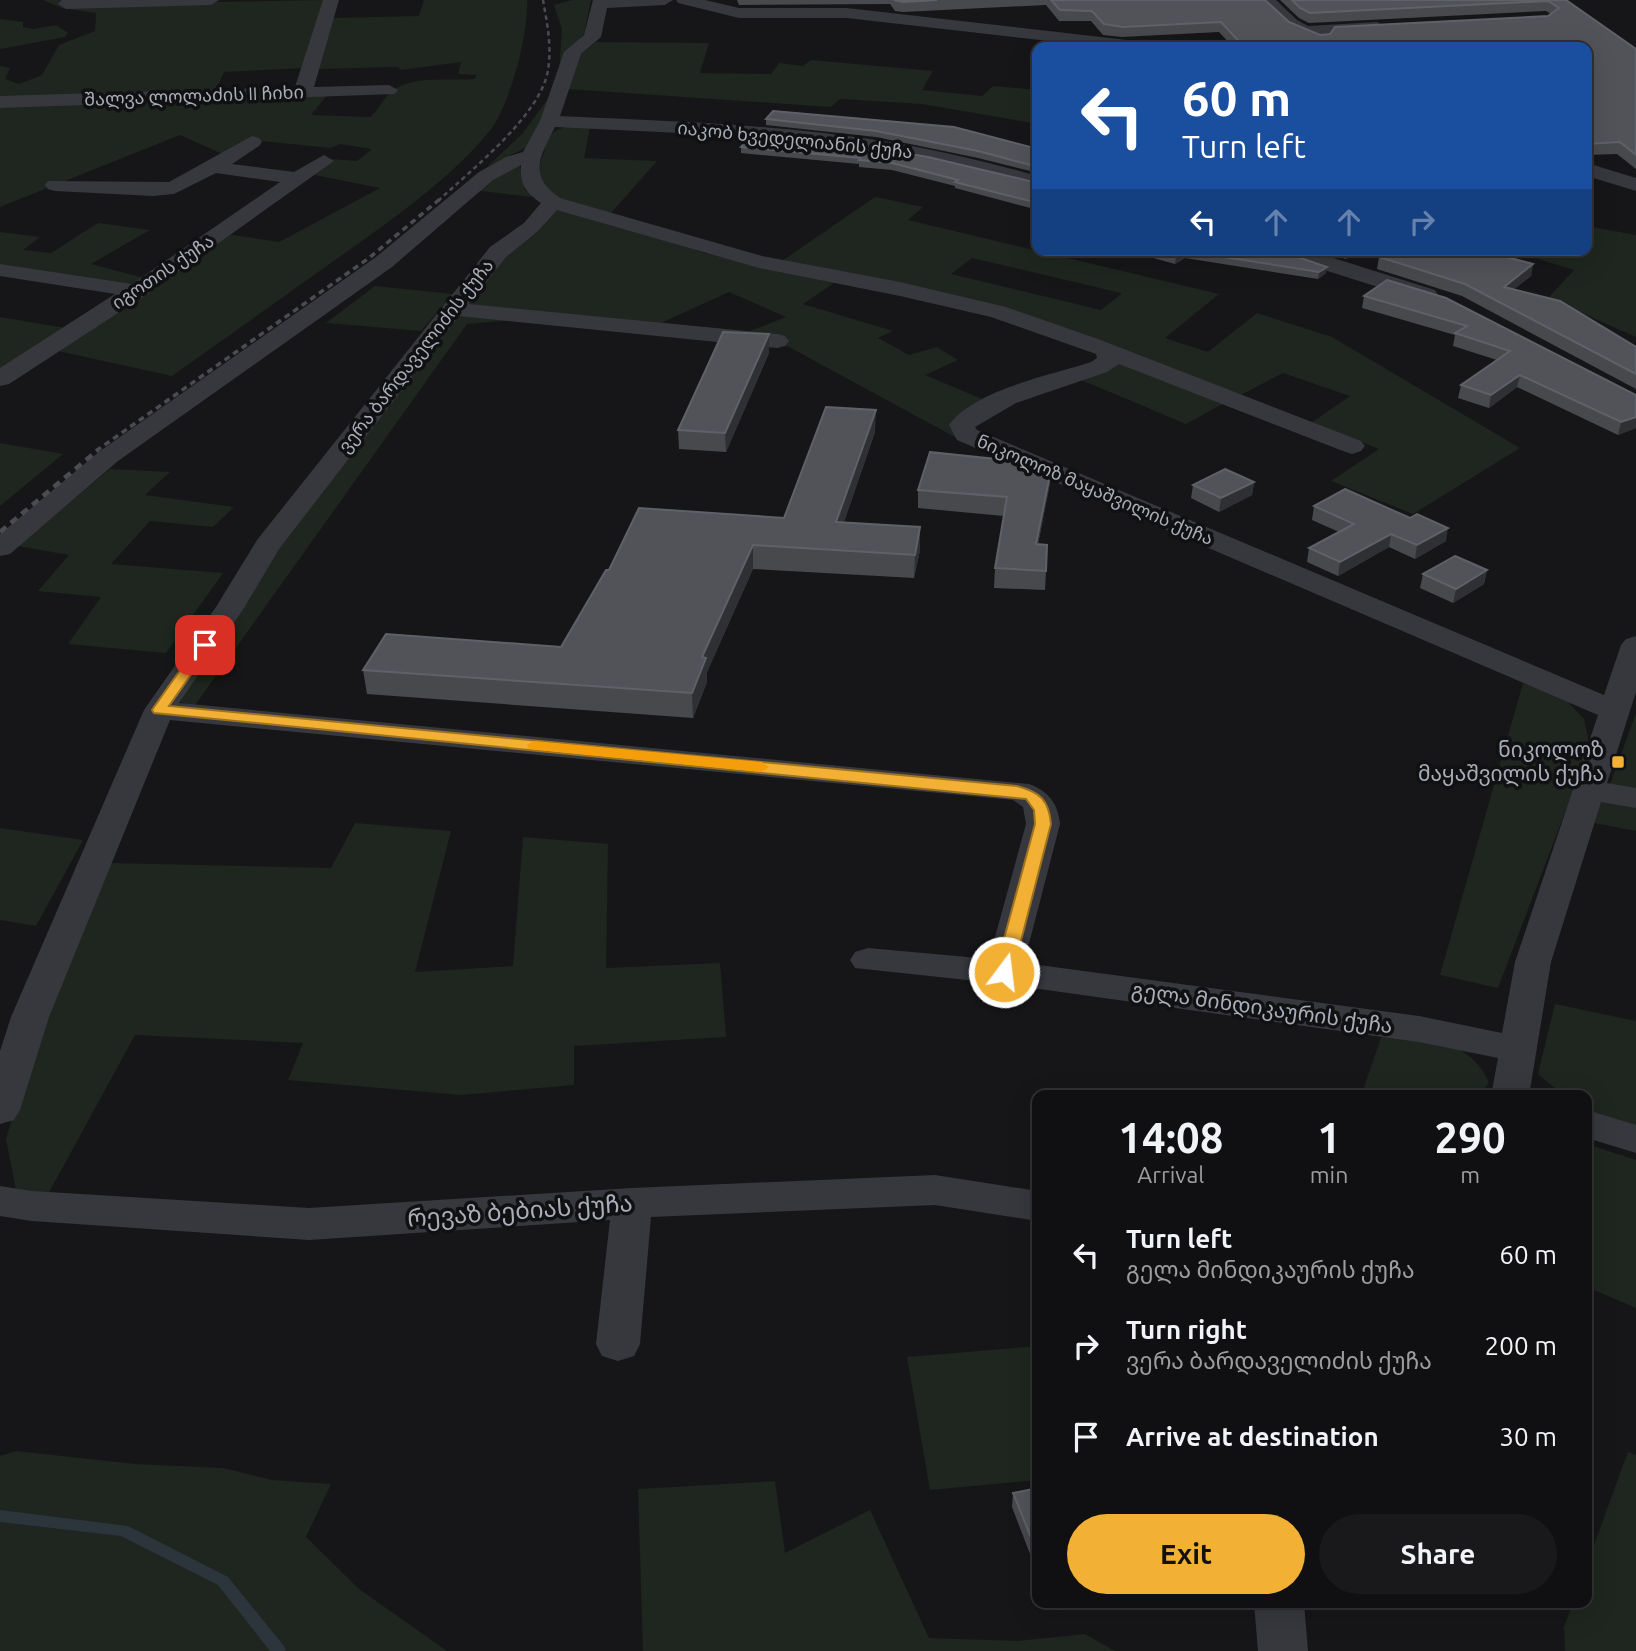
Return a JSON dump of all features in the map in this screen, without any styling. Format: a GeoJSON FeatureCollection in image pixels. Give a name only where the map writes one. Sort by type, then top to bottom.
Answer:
{"type":"FeatureCollection","features":[{"type":"Feature","properties":{"kind":"street"},"geometry":{"type":"LineString","coordinates":[[67,2],[211,0]]}},
{"type":"Feature","properties":{"kind":"street"},"geometry":{"type":"LineString","coordinates":[[303,92],[331,0]]}},
{"type":"Feature","properties":{"kind":"street"},"geometry":{"type":"LineString","coordinates":[[665,0],[601,1],[592,37],[573,52],[549,121],[531,156],[530,179],[535,190],[553,202],[759,262],[986,309],[1090,344],[1352,446]]}},
{"type":"Feature","properties":{"kind":"street"},"geometry":{"type":"LineString","coordinates":[[684,0],[739,13],[847,13],[1100,42]]}},
{"type":"Feature","properties":{"kind":"street"},"geometry":{"type":"LineString","coordinates":[[1267,0],[1302,31],[1334,42]]}},
{"type":"Feature","properties":{"kind":"street"},"geometry":{"type":"LineString","coordinates":[[1302,31],[1395,26]]}},
{"type":"Feature","properties":{"kind":"street","name":"შალვა ლოლაძის II ჩიხი"},"geometry":{"type":"LineString","coordinates":[[0,102],[389,90]]}},
{"type":"Feature","properties":{"kind":"street","name":"იაკობ ხვედელიანის ქუჩა"},"geometry":{"type":"LineString","coordinates":[[549,121],[728,131],[869,144],[949,158],[1032,180]]}},
{"type":"Feature","properties":{"kind":"street"},"geometry":{"type":"LineString","coordinates":[[55,185],[153,190],[174,188],[252,142]]}},
{"type":"Feature","properties":{"kind":"street"},"geometry":{"type":"LineString","coordinates":[[0,548],[109,456],[384,262],[486,176],[513,161],[531,156]]}},
{"type":"Feature","properties":{"kind":"street","name":"იგოთის ქუჩა"},"geometry":{"type":"LineString","coordinates":[[0,379],[136,291],[324,161]]}},
{"type":"Feature","properties":{"kind":"street"},"geometry":{"type":"LineString","coordinates":[[221,162],[221,168],[228,170],[298,179]]}},
{"type":"Feature","properties":{"kind":"street"},"geometry":{"type":"LineString","coordinates":[[1592,171],[1636,185]]}},
{"type":"Feature","properties":{"kind":"street","name":"ვერა ბარდაველიძის ქუჩა"},"geometry":{"type":"LineString","coordinates":[[159,710],[230,608],[267,546],[498,253],[531,227],[553,202]]}},
{"type":"Feature","properties":{"kind":"street"},"geometry":{"type":"LineString","coordinates":[[1304,256],[1453,303]]}},
{"type":"Feature","properties":{"kind":"street"},"geometry":{"type":"LineString","coordinates":[[1,270],[136,291]]}},
{"type":"Feature","properties":{"kind":"street"},"geometry":{"type":"LineString","coordinates":[[454,309],[776,341]]}},
{"type":"Feature","properties":{"kind":"street","name":"ნიკოლოზ მაყაშვილის ქუჩა"},"geometry":{"type":"LineString","coordinates":[[1107,352],[1109,361],[1100,367],[1005,400],[971,416],[962,425],[966,435],[1613,710]]}},
{"type":"Feature","properties":{"kind":"street"},"geometry":{"type":"LineString","coordinates":[[1511,1090],[1533,962],[1636,645]]}},
{"type":"Feature","properties":{"kind":"street"},"geometry":{"type":"LineString","coordinates":[[0,1110],[30,1017],[159,710],[1017,791],[1031,795],[1042,810],[1043,824],[1004,972]]}},
{"type":"Feature","properties":{"kind":"street"},"geometry":{"type":"LineString","coordinates":[[1590,790],[1636,798]]}},
{"type":"Feature","properties":{"kind":"street","name":"გელა მინდიკაურის ქუჩა"},"geometry":{"type":"LineString","coordinates":[[868,960],[1004,972],[1419,1029],[1518,1049]]}},
{"type":"Feature","properties":{"kind":"street"},"geometry":{"type":"LineString","coordinates":[[1592,1126],[1636,1139]]}},
{"type":"Feature","properties":{"kind":"street","name":"რევაზ ბებიას ქუჩა"},"geometry":{"type":"LineString","coordinates":[[1,1197],[32,1206],[309,1224],[632,1203],[934,1190],[1032,1205]]}},
{"type":"Feature","properties":{"kind":"street"},"geometry":{"type":"LineString","coordinates":[[618,1344],[632,1203]]}},
{"type":"Feature","properties":{"kind":"street"},"geometry":{"type":"LineString","coordinates":[[1279,1608],[1283,1651]]}},
{"type":"Feature","properties":{"kind":"shaded area"},"geometry":{"type":"Polygon","coordinates":[[[43,0],[65,0],[63,5],[326,0],[304,68],[224,72],[214,94],[0,101],[0,66],[10,68],[5,79],[19,84],[42,75],[59,45],[95,31],[96,13],[62,8],[43,0]]]}},
{"type":"Feature","properties":{"kind":"shaded area"},"geometry":{"type":"Polygon","coordinates":[[[424,0],[527,0],[525,31],[517,69],[504,105],[489,132],[455,168],[378,230],[172,376],[58,351],[227,234],[279,242],[380,188],[310,174],[331,159],[357,161],[372,149],[340,144],[331,148],[251,140],[227,156],[180,135],[0,207],[0,104],[329,93],[311,115],[370,117],[389,94],[400,86],[420,81],[475,79],[476,75],[458,74],[461,62],[401,70],[398,67],[317,69],[332,18],[419,16],[424,0]]]}},
{"type":"Feature","properties":{"kind":"shaded area"},"geometry":{"type":"Polygon","coordinates":[[[572,0],[591,0],[584,34],[567,51],[559,74],[562,29],[554,5],[572,0]]]}},
{"type":"Feature","properties":{"kind":"shaded area"},"geometry":{"type":"Polygon","coordinates":[[[0,19],[23,22],[23,27],[33,29],[56,25],[68,33],[65,37],[0,49],[0,19]]]}},
{"type":"Feature","properties":{"kind":"shaded area"},"geometry":{"type":"Polygon","coordinates":[[[596,42],[709,43],[700,73],[771,74],[779,63],[803,66],[811,60],[933,71],[922,90],[982,96],[993,86],[1032,89],[1032,123],[922,104],[840,99],[831,107],[568,89],[579,56],[596,42]]]}},
{"type":"Feature","properties":{"kind":"shaded area"},"geometry":{"type":"Polygon","coordinates":[[[550,96],[536,138],[525,148],[487,167],[522,134],[550,96]]]}},
{"type":"Feature","properties":{"kind":"shaded area"},"geometry":{"type":"Polygon","coordinates":[[[567,127],[590,127],[584,158],[657,161],[611,213],[568,202],[548,191],[542,183],[539,168],[547,142],[554,132],[567,127]]]}},
{"type":"Feature","properties":{"kind":"shaded area"},"geometry":{"type":"Polygon","coordinates":[[[517,164],[520,166],[525,190],[533,197],[472,190],[517,164]]]}},
{"type":"Feature","properties":{"kind":"shaded area"},"geometry":{"type":"Polygon","coordinates":[[[875,197],[923,207],[908,220],[1032,250],[1032,256],[1059,256],[1219,294],[1165,338],[1208,352],[1257,313],[1332,337],[1520,448],[1413,514],[1331,481],[1379,449],[1311,423],[1350,396],[1283,373],[1235,398],[1060,329],[782,261],[875,197]],[[972,258],[951,274],[1101,310],[1121,294],[972,258]]]}},
{"type":"Feature","properties":{"kind":"shaded area"},"geometry":{"type":"Polygon","coordinates":[[[565,208],[705,253],[834,283],[803,304],[893,331],[878,338],[909,355],[937,347],[958,360],[925,375],[987,401],[957,418],[950,427],[964,442],[789,347],[740,335],[786,317],[729,292],[652,327],[469,305],[498,263],[524,234],[551,213],[565,208]]]}},
{"type":"Feature","properties":{"kind":"shaded area"},"geometry":{"type":"Polygon","coordinates":[[[98,223],[150,230],[91,264],[144,278],[132,286],[0,267],[0,232],[40,237],[23,250],[51,253],[98,223]]]}},
{"type":"Feature","properties":{"kind":"shaded area"},"geometry":{"type":"Polygon","coordinates":[[[1592,227],[1636,235],[1636,337],[1548,298],[1574,270],[1528,256],[1592,256],[1592,227]]]}},
{"type":"Feature","properties":{"kind":"shaded area"},"geometry":{"type":"Polygon","coordinates":[[[375,286],[453,294],[421,331],[326,323],[375,286]]]}},
{"type":"Feature","properties":{"kind":"shaded area"},"geometry":{"type":"Polygon","coordinates":[[[459,316],[526,319],[467,324],[193,708],[177,700],[272,551],[459,316]]]}},
{"type":"Feature","properties":{"kind":"shaded area"},"geometry":{"type":"Polygon","coordinates":[[[0,317],[65,328],[0,369],[0,317]]]}},
{"type":"Feature","properties":{"kind":"shaded area"},"geometry":{"type":"Polygon","coordinates":[[[1123,362],[1226,402],[1186,424],[1079,379],[1123,362]]]}},
{"type":"Feature","properties":{"kind":"shaded area"},"geometry":{"type":"Polygon","coordinates":[[[0,443],[63,454],[0,506],[0,443]]]}},
{"type":"Feature","properties":{"kind":"shaded area"},"geometry":{"type":"Polygon","coordinates":[[[110,469],[170,472],[145,495],[234,507],[213,527],[150,521],[111,564],[223,573],[166,653],[68,644],[101,597],[38,591],[69,555],[18,546],[110,469]]]}},
{"type":"Feature","properties":{"kind":"shaded area"},"geometry":{"type":"Polygon","coordinates":[[[1523,683],[1567,701],[1584,719],[1590,747],[1498,988],[1440,975],[1523,683]]]}},
{"type":"Feature","properties":{"kind":"shaded area"},"geometry":{"type":"Polygon","coordinates":[[[1636,713],[1636,789],[1610,785],[1636,713]]]}},
{"type":"Feature","properties":{"kind":"shaded area"},"geometry":{"type":"Polygon","coordinates":[[[1598,799],[1636,805],[1636,831],[1594,823],[1598,799]]]}},
{"type":"Feature","properties":{"kind":"shaded area"},"geometry":{"type":"Polygon","coordinates":[[[355,823],[451,831],[415,972],[513,966],[523,837],[608,844],[606,968],[720,963],[726,1037],[574,1046],[574,1085],[461,1095],[288,1080],[303,1043],[135,1035],[46,1198],[17,1195],[6,1139],[37,1034],[108,863],[331,868],[355,823]]]}},
{"type":"Feature","properties":{"kind":"shaded area"},"geometry":{"type":"Polygon","coordinates":[[[0,828],[83,840],[36,926],[0,920],[0,828]]]}},
{"type":"Feature","properties":{"kind":"shaded area"},"geometry":{"type":"Polygon","coordinates":[[[1555,1004],[1636,1021],[1636,1126],[1592,1113],[1592,1090],[1557,1090],[1538,1074],[1555,1004]]]}},
{"type":"Feature","properties":{"kind":"shaded area"},"geometry":{"type":"Polygon","coordinates":[[[1383,1032],[1430,1039],[1458,1049],[1470,1057],[1489,1082],[1484,1090],[1363,1090],[1383,1032]]]}},
{"type":"Feature","properties":{"kind":"shaded area"},"geometry":{"type":"Polygon","coordinates":[[[1592,1146],[1636,1160],[1636,1308],[1592,1289],[1592,1146]]]}},
{"type":"Feature","properties":{"kind":"shaded area"},"geometry":{"type":"Polygon","coordinates":[[[1032,1347],[1032,1481],[930,1490],[907,1357],[1032,1347]]]}},
{"type":"Feature","properties":{"kind":"shaded area"},"geometry":{"type":"Polygon","coordinates":[[[16,1451],[135,1464],[223,1468],[272,1480],[331,1484],[306,1537],[359,1589],[447,1651],[0,1651],[0,1456],[16,1451]]]}},
{"type":"Feature","properties":{"kind":"shaded area"},"geometry":{"type":"Polygon","coordinates":[[[1628,1452],[1636,1455],[1636,1651],[1565,1651],[1564,1627],[1571,1608],[1592,1608],[1592,1550],[1628,1452]]]}},
{"type":"Feature","properties":{"kind":"shaded area"},"geometry":{"type":"Polygon","coordinates":[[[775,1481],[785,1553],[870,1510],[929,1638],[1018,1641],[1085,1634],[1115,1651],[643,1651],[638,1489],[775,1481]]]}},
{"type":"Feature","properties":{"kind":"building"},"geometry":{"type":"Polygon","coordinates":[[[894,0],[937,0],[903,2],[894,0]]]}},
{"type":"Feature","properties":{"kind":"building"},"geometry":{"type":"Polygon","coordinates":[[[1051,0],[1265,0],[1289,22],[1320,35],[1330,34],[1335,27],[1548,16],[1559,8],[1548,1],[1310,13],[1292,0],[1566,0],[1636,49],[1636,155],[1620,142],[1592,144],[1592,42],[1239,42],[1221,22],[1123,27],[1104,24],[1092,11],[1060,10],[1051,0]]]}},
{"type":"Feature","properties":{"kind":"building"},"geometry":{"type":"Polygon","coordinates":[[[773,111],[954,127],[1032,147],[1032,165],[978,151],[876,131],[766,119],[773,111]]]}},
{"type":"Feature","properties":{"kind":"building"},"geometry":{"type":"Polygon","coordinates":[[[752,134],[850,144],[928,157],[1032,182],[1032,201],[892,163],[741,147],[752,134]]]}},
{"type":"Feature","properties":{"kind":"building"},"geometry":{"type":"Polygon","coordinates":[[[1218,256],[1295,256],[1327,267],[1319,272],[1218,256]]]}},
{"type":"Feature","properties":{"kind":"building"},"geometry":{"type":"Polygon","coordinates":[[[1503,256],[1533,264],[1504,287],[1560,301],[1636,347],[1636,374],[1465,284],[1379,257],[1503,256]]]}},
{"type":"Feature","properties":{"kind":"building"},"geometry":{"type":"Polygon","coordinates":[[[1387,280],[1446,298],[1636,395],[1636,417],[1621,422],[1520,375],[1491,395],[1461,385],[1510,351],[1455,333],[1467,326],[1364,296],[1387,280]]]}},
{"type":"Feature","properties":{"kind":"building"},"geometry":{"type":"Polygon","coordinates":[[[723,332],[769,334],[725,433],[678,430],[723,332]]]}},
{"type":"Feature","properties":{"kind":"building"},"geometry":{"type":"Polygon","coordinates":[[[826,407],[876,410],[836,522],[920,527],[915,555],[753,545],[702,657],[706,658],[692,693],[363,670],[386,634],[561,647],[606,570],[609,570],[639,508],[784,518],[826,407]]]}},
{"type":"Feature","properties":{"kind":"building"},"geometry":{"type":"Polygon","coordinates":[[[930,452],[1052,465],[1036,544],[1047,545],[1046,571],[995,568],[1007,497],[918,490],[930,452]]]}},
{"type":"Feature","properties":{"kind":"building"},"geometry":{"type":"Polygon","coordinates":[[[1225,469],[1254,482],[1221,498],[1193,485],[1225,469]]]}},
{"type":"Feature","properties":{"kind":"building"},"geometry":{"type":"Polygon","coordinates":[[[1345,489],[1410,518],[1417,514],[1448,528],[1417,545],[1391,534],[1340,562],[1309,548],[1354,524],[1314,506],[1345,489]]]}},
{"type":"Feature","properties":{"kind":"building"},"geometry":{"type":"Polygon","coordinates":[[[1455,556],[1487,570],[1456,589],[1423,574],[1455,556]]]}},
{"type":"Feature","properties":{"kind":"building"},"geometry":{"type":"Polygon","coordinates":[[[1032,1489],[1032,1540],[1013,1493],[1032,1489]]]}},
{"type":"Feature","properties":{"kind":"waterway"},"geometry":{"type":"LineString","coordinates":[[0,1516],[123,1530],[223,1581],[279,1651]]}},
{"type":"Feature","properties":{"kind":"railway"},"geometry":{"type":"LineString","coordinates":[[438,201],[503,141],[533,105],[543,87],[549,52],[543,0]]}},
{"type":"Feature","properties":{"kind":"railway"},"geometry":{"type":"LineString","coordinates":[[96,451],[369,258],[440,199]]}},
{"type":"Feature","properties":{"kind":"railway"},"geometry":{"type":"LineString","coordinates":[[0,532],[98,450]]}},
{"type":"Feature","properties":{"kind":"slow traffic"},"geometry":{"type":"LineString","coordinates":[[534,745],[762,767]]}},
{"type":"Feature","properties":{"kind":"place","name":"ნიკოლოზ მაყაშვილის ქუჩა"},"geometry":{"type":"Point","coordinates":[1618,762]}},
{"type":"Feature","properties":{"kind":"route"},"geometry":{"type":"LineString","coordinates":[[205,645],[159,710],[1017,791],[1031,795],[1042,810],[1043,824],[1004,972]]}}]}
